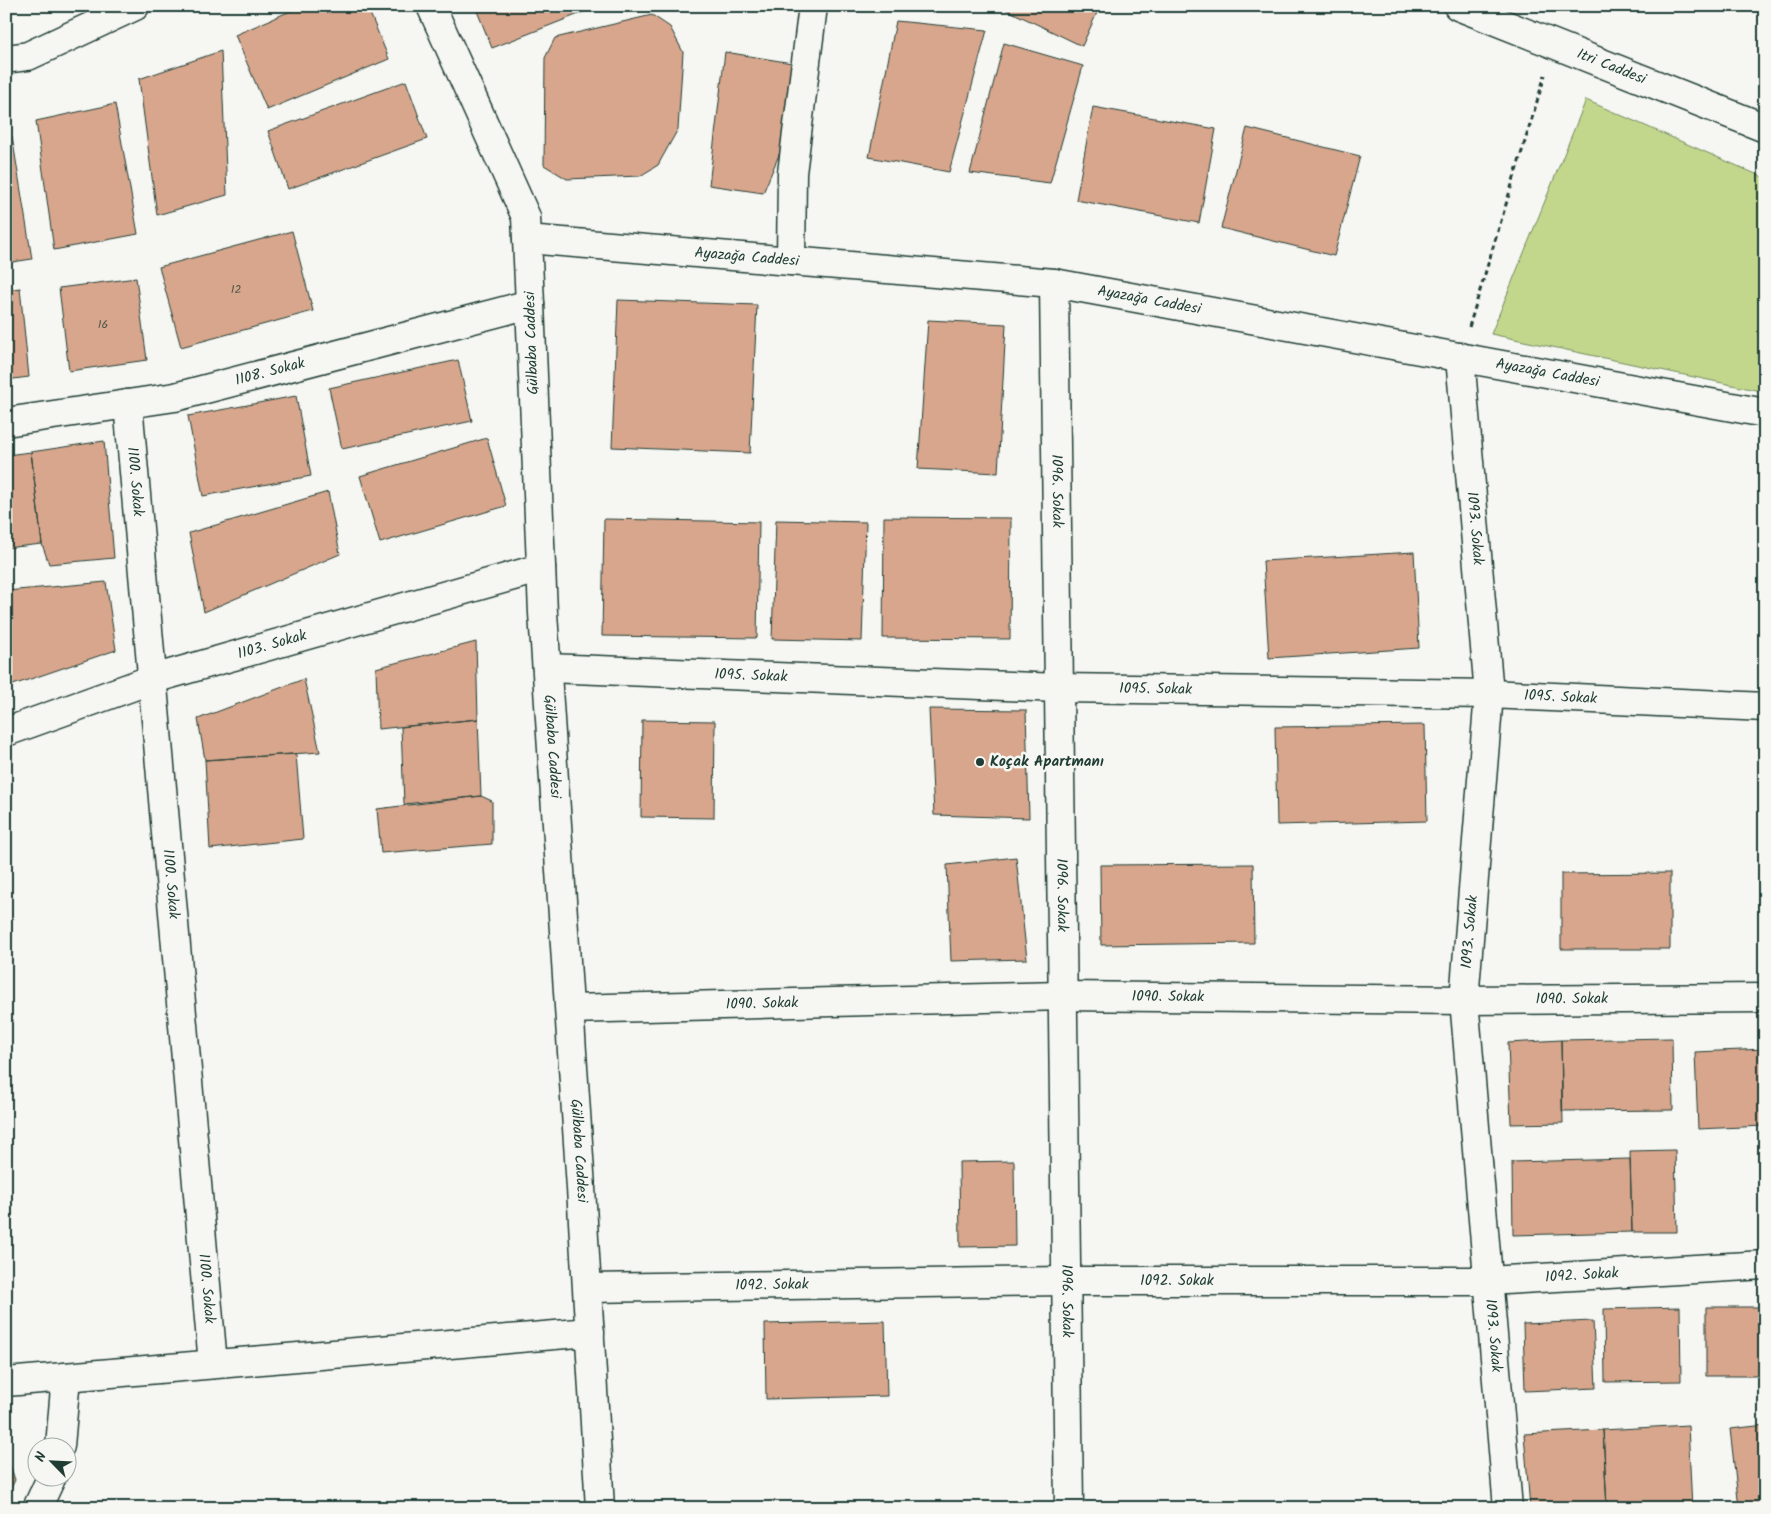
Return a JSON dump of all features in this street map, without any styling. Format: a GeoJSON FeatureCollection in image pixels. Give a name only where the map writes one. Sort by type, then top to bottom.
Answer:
{"type":"FeatureCollection","features":[{"type":"Feature","properties":{"kind":"street"},"geometry":{"type":"LineString","coordinates":[[6,60],[28,56],[135,6]]}},
{"type":"Feature","properties":{"kind":"street","name":"Gülbaba Caddesi"},"geometry":{"type":"LineString","coordinates":[[432,6],[526,217],[541,568],[588,1288],[600,1508]]}},
{"type":"Feature","properties":{"kind":"street"},"geometry":{"type":"LineString","coordinates":[[791,261],[792,173],[813,6]]}},
{"type":"Feature","properties":{"kind":"street","name":"Itri Caddesi"},"geometry":{"type":"LineString","coordinates":[[1458,6],[1765,128]]}},
{"type":"Feature","properties":{"kind":"street","name":"Ayazağa Caddesi"},"geometry":{"type":"LineString","coordinates":[[527,239],[1054,283],[1765,413]]}},
{"type":"Feature","properties":{"kind":"street","name":"1096. Sokak"},"geometry":{"type":"LineString","coordinates":[[1054,283],[1069,1508]]}},
{"type":"Feature","properties":{"kind":"street","name":"1108. Sokak"},"geometry":{"type":"LineString","coordinates":[[6,422],[175,397],[530,304]]}},
{"type":"Feature","properties":{"kind":"street","name":"1093. Sokak"},"geometry":{"type":"LineString","coordinates":[[1460,357],[1489,694],[1464,1000],[1508,1508]]}},
{"type":"Feature","properties":{"kind":"street","name":"1100. Sokak"},"geometry":{"type":"LineString","coordinates":[[128,404],[213,1364]]}},
{"type":"Feature","properties":{"kind":"street","name":"1103. Sokak"},"geometry":{"type":"LineString","coordinates":[[6,732],[153,679],[541,568]]}},
{"type":"Feature","properties":{"kind":"street","name":"1095. Sokak"},"geometry":{"type":"LineString","coordinates":[[547,668],[1059,688],[1489,694],[1765,707]]}},
{"type":"Feature","properties":{"kind":"street","name":"1090. Sokak"},"geometry":{"type":"LineString","coordinates":[[570,1009],[1062,996],[1464,1000],[1765,998]]}},
{"type":"Feature","properties":{"kind":"street","name":"1092. Sokak"},"geometry":{"type":"LineString","coordinates":[[588,1288],[1066,1281],[1487,1281],[1765,1265]]}},
{"type":"Feature","properties":{"kind":"street"},"geometry":{"type":"LineString","coordinates":[[6,1382],[590,1332]]}},
{"type":"Feature","properties":{"kind":"street"},"geometry":{"type":"LineString","coordinates":[[61,1436],[66,1377]]}},
{"type":"Feature","properties":{"kind":"street"},"geometry":{"type":"LineString","coordinates":[[37,1508],[47,1486]]}},
{"type":"Feature","properties":{"kind":"path"},"geometry":{"type":"LineString","coordinates":[[1460,357],[1554,44]]}},
{"type":"Feature","properties":{"kind":"green space"},"geometry":{"type":"Polygon","coordinates":[[[1586,100],[1765,178],[1765,392],[1491,334],[1586,100]]]}},
{"type":"Feature","properties":{"kind":"building"},"geometry":{"type":"Polygon","coordinates":[[[302,6],[367,6],[389,59],[267,110],[235,35],[302,6]]]}},
{"type":"Feature","properties":{"kind":"building"},"geometry":{"type":"Polygon","coordinates":[[[475,6],[582,6],[584,12],[492,48],[475,6]]]}},
{"type":"Feature","properties":{"kind":"building"},"geometry":{"type":"Polygon","coordinates":[[[999,6],[1100,6],[1082,46],[999,6]]]}},
{"type":"Feature","properties":{"kind":"building"},"geometry":{"type":"Polygon","coordinates":[[[652,15],[670,27],[683,52],[678,129],[658,165],[640,176],[567,179],[544,165],[545,58],[555,38],[652,15]]]}},
{"type":"Feature","properties":{"kind":"building"},"geometry":{"type":"Polygon","coordinates":[[[896,21],[987,30],[949,172],[869,157],[896,21]]]}},
{"type":"Feature","properties":{"kind":"building"},"geometry":{"type":"Polygon","coordinates":[[[1004,43],[1083,66],[1050,183],[970,173],[1004,43]]]}},
{"type":"Feature","properties":{"kind":"building"},"geometry":{"type":"Polygon","coordinates":[[[221,51],[227,195],[157,215],[139,79],[221,51]]]}},
{"type":"Feature","properties":{"kind":"building"},"geometry":{"type":"Polygon","coordinates":[[[725,52],[792,63],[784,143],[763,193],[709,185],[725,52]]]}},
{"type":"Feature","properties":{"kind":"building"},"geometry":{"type":"Polygon","coordinates":[[[406,81],[427,139],[288,189],[268,131],[406,81]]]}},
{"type":"Feature","properties":{"kind":"building"},"geometry":{"type":"Polygon","coordinates":[[[115,104],[138,234],[54,250],[36,121],[115,104]]]}},
{"type":"Feature","properties":{"kind":"building"},"geometry":{"type":"Polygon","coordinates":[[[1093,107],[1216,129],[1199,223],[1076,200],[1093,107]]]}},
{"type":"Feature","properties":{"kind":"building"},"geometry":{"type":"Polygon","coordinates":[[[1247,128],[1360,156],[1334,256],[1221,228],[1247,128]]]}},
{"type":"Feature","properties":{"kind":"building"},"geometry":{"type":"Polygon","coordinates":[[[12,136],[32,259],[6,263],[6,137],[12,136]]]}},
{"type":"Feature","properties":{"kind":"building"},"geometry":{"type":"Polygon","coordinates":[[[292,231],[313,311],[181,347],[159,267],[292,231]]]}},
{"type":"Feature","properties":{"kind":"building"},"geometry":{"type":"Polygon","coordinates":[[[136,278],[147,360],[69,371],[59,288],[136,278]]]}},
{"type":"Feature","properties":{"kind":"building"},"geometry":{"type":"Polygon","coordinates":[[[20,288],[29,377],[6,380],[6,290],[20,288]]]}},
{"type":"Feature","properties":{"kind":"building"},"geometry":{"type":"Polygon","coordinates":[[[618,300],[757,305],[750,453],[612,447],[618,300]]]}},
{"type":"Feature","properties":{"kind":"building"},"geometry":{"type":"Polygon","coordinates":[[[928,320],[1006,324],[998,473],[918,469],[928,320]]]}},
{"type":"Feature","properties":{"kind":"building"},"geometry":{"type":"Polygon","coordinates":[[[458,360],[472,421],[342,449],[329,388],[458,360]]]}},
{"type":"Feature","properties":{"kind":"building"},"geometry":{"type":"Polygon","coordinates":[[[296,396],[311,476],[203,496],[188,416],[296,396]]]}},
{"type":"Feature","properties":{"kind":"building"},"geometry":{"type":"Polygon","coordinates":[[[487,438],[506,506],[380,543],[360,476],[487,438]]]}},
{"type":"Feature","properties":{"kind":"building"},"geometry":{"type":"Polygon","coordinates":[[[104,441],[114,558],[49,564],[42,544],[31,452],[104,441]]]}},
{"type":"Feature","properties":{"kind":"building"},"geometry":{"type":"Polygon","coordinates":[[[31,452],[42,544],[6,548],[6,455],[31,452]]]}},
{"type":"Feature","properties":{"kind":"building"},"geometry":{"type":"Polygon","coordinates":[[[328,492],[340,554],[204,612],[189,533],[328,492]]]}},
{"type":"Feature","properties":{"kind":"building"},"geometry":{"type":"Polygon","coordinates":[[[884,517],[1011,518],[1010,639],[883,638],[884,517]]]}},
{"type":"Feature","properties":{"kind":"building"},"geometry":{"type":"Polygon","coordinates":[[[604,519],[759,522],[757,638],[602,636],[604,519]]]}},
{"type":"Feature","properties":{"kind":"building"},"geometry":{"type":"Polygon","coordinates":[[[776,520],[866,522],[862,641],[772,639],[776,520]]]}},
{"type":"Feature","properties":{"kind":"building"},"geometry":{"type":"Polygon","coordinates":[[[1414,552],[1419,648],[1269,658],[1263,561],[1414,552]]]}},
{"type":"Feature","properties":{"kind":"building"},"geometry":{"type":"Polygon","coordinates":[[[106,582],[116,650],[10,686],[6,677],[6,591],[106,582]]]}},
{"type":"Feature","properties":{"kind":"building"},"geometry":{"type":"Polygon","coordinates":[[[476,642],[478,719],[378,729],[376,668],[476,642]]]}},
{"type":"Feature","properties":{"kind":"building"},"geometry":{"type":"Polygon","coordinates":[[[304,679],[320,752],[205,760],[198,719],[304,679]]]}},
{"type":"Feature","properties":{"kind":"building","name":"Koçak Apartmanı"},"geometry":{"type":"Polygon","coordinates":[[[929,709],[1026,710],[1029,818],[934,815],[929,709]]]}},
{"type":"Feature","properties":{"kind":"building"},"geometry":{"type":"Polygon","coordinates":[[[478,719],[481,796],[404,804],[401,727],[478,719]]]}},
{"type":"Feature","properties":{"kind":"building"},"geometry":{"type":"Polygon","coordinates":[[[642,720],[715,721],[714,818],[641,817],[642,720]]]}},
{"type":"Feature","properties":{"kind":"building"},"geometry":{"type":"Polygon","coordinates":[[[1425,725],[1427,821],[1277,825],[1275,727],[1425,725]]]}},
{"type":"Feature","properties":{"kind":"building"},"geometry":{"type":"Polygon","coordinates":[[[296,754],[303,839],[210,849],[205,760],[296,754]]]}},
{"type":"Feature","properties":{"kind":"building"},"geometry":{"type":"Polygon","coordinates":[[[481,796],[492,801],[492,844],[381,853],[377,809],[481,796]]]}},
{"type":"Feature","properties":{"kind":"building"},"geometry":{"type":"Polygon","coordinates":[[[1016,857],[1027,959],[951,961],[947,865],[1016,857]]]}},
{"type":"Feature","properties":{"kind":"building"},"geometry":{"type":"Polygon","coordinates":[[[1253,864],[1254,943],[1101,945],[1100,865],[1253,864]]]}},
{"type":"Feature","properties":{"kind":"building"},"geometry":{"type":"Polygon","coordinates":[[[1670,873],[1670,949],[1561,949],[1561,874],[1670,873]]]}},
{"type":"Feature","properties":{"kind":"building"},"geometry":{"type":"Polygon","coordinates":[[[1672,1038],[1673,1110],[1562,1111],[1561,1040],[1672,1038]]]}},
{"type":"Feature","properties":{"kind":"building"},"geometry":{"type":"Polygon","coordinates":[[[1561,1040],[1563,1123],[1511,1124],[1508,1043],[1561,1040]]]}},
{"type":"Feature","properties":{"kind":"building"},"geometry":{"type":"Polygon","coordinates":[[[1765,1049],[1765,1126],[1698,1129],[1695,1052],[1765,1049]]]}},
{"type":"Feature","properties":{"kind":"building"},"geometry":{"type":"Polygon","coordinates":[[[1675,1150],[1677,1232],[1632,1232],[1630,1151],[1675,1150]]]}},
{"type":"Feature","properties":{"kind":"building"},"geometry":{"type":"Polygon","coordinates":[[[1630,1159],[1632,1232],[1513,1235],[1512,1162],[1630,1159]]]}},
{"type":"Feature","properties":{"kind":"building"},"geometry":{"type":"Polygon","coordinates":[[[1014,1161],[1015,1246],[960,1247],[959,1162],[1014,1161]]]}},
{"type":"Feature","properties":{"kind":"building"},"geometry":{"type":"Polygon","coordinates":[[[1680,1307],[1681,1381],[1605,1382],[1604,1309],[1680,1307]]]}},
{"type":"Feature","properties":{"kind":"building"},"geometry":{"type":"Polygon","coordinates":[[[1706,1307],[1765,1307],[1765,1376],[1706,1376],[1706,1307]]]}},
{"type":"Feature","properties":{"kind":"building"},"geometry":{"type":"Polygon","coordinates":[[[885,1321],[887,1396],[766,1399],[765,1324],[885,1321]]]}},
{"type":"Feature","properties":{"kind":"building"},"geometry":{"type":"Polygon","coordinates":[[[1593,1321],[1596,1388],[1525,1391],[1523,1324],[1593,1321]]]}},
{"type":"Feature","properties":{"kind":"building"},"geometry":{"type":"Polygon","coordinates":[[[1688,1425],[1692,1508],[1607,1508],[1603,1430],[1688,1425]]]}},
{"type":"Feature","properties":{"kind":"building"},"geometry":{"type":"Polygon","coordinates":[[[1765,1425],[1765,1508],[1739,1508],[1730,1429],[1765,1425]]]}},
{"type":"Feature","properties":{"kind":"building"},"geometry":{"type":"Polygon","coordinates":[[[1603,1430],[1607,1508],[1530,1508],[1524,1434],[1603,1430]]]}},
{"type":"Feature","properties":{"kind":"building"},"geometry":{"type":"Polygon","coordinates":[[[6,1452],[15,1480],[6,1498],[6,1452]]]}},
{"type":"Feature","properties":{"kind":"place","name":"Koçak Apartmanı"},"geometry":{"type":"Point","coordinates":[980,762]}}]}
